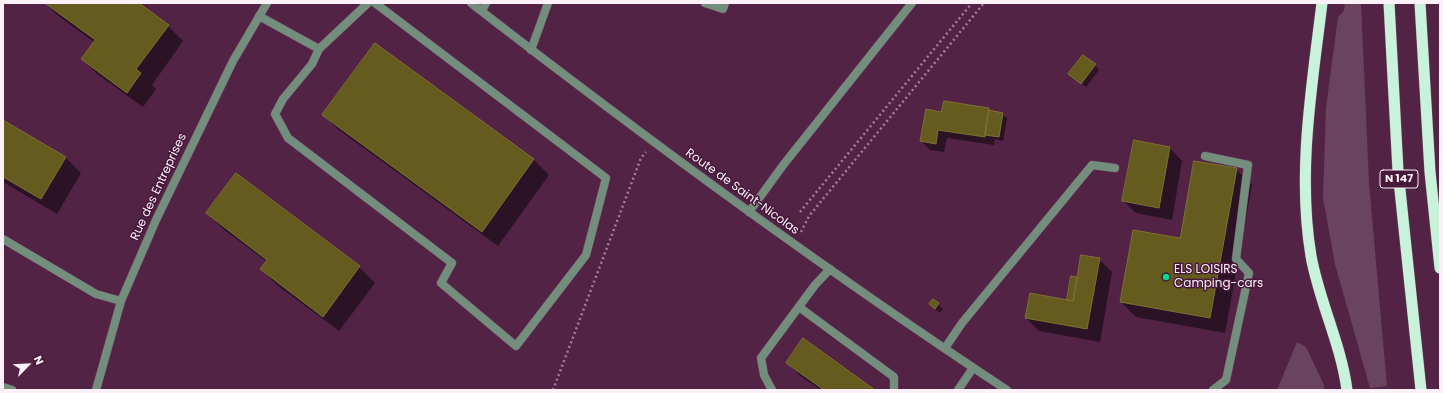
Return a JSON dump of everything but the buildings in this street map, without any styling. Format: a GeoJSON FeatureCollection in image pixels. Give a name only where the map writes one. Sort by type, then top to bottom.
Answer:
{"type":"FeatureCollection","features":[{"type":"Feature","properties":{"kind":"highway"},"geometry":{"type":"LineString","coordinates":[[1322,3],[1306,143],[1305,211],[1312,257],[1343,370],[1347,390]]}},
{"type":"Feature","properties":{"kind":"highway","name":"N 147"},"geometry":{"type":"LineString","coordinates":[[1389,3],[1398,171],[1416,354],[1421,390]]}},
{"type":"Feature","properties":{"kind":"highway","name":"N 147"},"geometry":{"type":"LineString","coordinates":[[1420,3],[1430,172],[1440,268]]}},
{"type":"Feature","properties":{"kind":"street","name":"Rue des Entreprises"},"geometry":{"type":"LineString","coordinates":[[96,390],[121,301],[156,220],[233,62],[267,3]]}},
{"type":"Feature","properties":{"kind":"street"},"geometry":{"type":"LineString","coordinates":[[368,3],[319,49],[312,64],[283,99],[275,114],[288,138],[452,262],[441,283],[516,346],[586,255],[606,178],[375,3]]}},
{"type":"Feature","properties":{"kind":"street","name":"Route de Saint-Nicolas"},"geometry":{"type":"LineString","coordinates":[[471,3],[618,117],[749,212],[1007,390]]}},
{"type":"Feature","properties":{"kind":"street"},"geometry":{"type":"LineString","coordinates":[[482,11],[486,3]]}},
{"type":"Feature","properties":{"kind":"street"},"geometry":{"type":"LineString","coordinates":[[531,50],[548,3]]}},
{"type":"Feature","properties":{"kind":"street"},"geometry":{"type":"LineString","coordinates":[[705,3],[723,10],[725,3]]}},
{"type":"Feature","properties":{"kind":"street"},"geometry":{"type":"LineString","coordinates":[[749,212],[784,164],[912,3]]}},
{"type":"Feature","properties":{"kind":"street"},"geometry":{"type":"LineString","coordinates":[[260,16],[319,49]]}},
{"type":"Feature","properties":{"kind":"street"},"geometry":{"type":"LineString","coordinates":[[1205,156],[1248,165],[1236,259],[1249,273],[1226,380],[1213,390]]}},
{"type":"Feature","properties":{"kind":"street"},"geometry":{"type":"LineString","coordinates":[[945,348],[962,322],[1092,165],[1115,168]]}},
{"type":"Feature","properties":{"kind":"street"},"geometry":{"type":"LineString","coordinates":[[3,239],[96,294],[121,301]]}},
{"type":"Feature","properties":{"kind":"street"},"geometry":{"type":"LineString","coordinates":[[772,390],[764,375],[762,358],[799,307],[830,269]]}},
{"type":"Feature","properties":{"kind":"street"},"geometry":{"type":"LineString","coordinates":[[799,307],[894,377],[894,390]]}},
{"type":"Feature","properties":{"kind":"street"},"geometry":{"type":"LineString","coordinates":[[958,390],[973,368]]}},
{"type":"Feature","properties":{"kind":"street"},"geometry":{"type":"LineString","coordinates":[[3,387],[12,390]]}},
{"type":"Feature","properties":{"kind":"path"},"geometry":{"type":"LineString","coordinates":[[800,212],[972,3]]}},
{"type":"Feature","properties":{"kind":"path"},"geometry":{"type":"LineString","coordinates":[[794,244],[809,216],[984,3]]}},
{"type":"Feature","properties":{"kind":"path"},"geometry":{"type":"LineString","coordinates":[[553,390],[641,158],[646,152]]}},
{"type":"Feature","properties":{"kind":"shaded area"},"geometry":{"type":"Polygon","coordinates":[[[1345,3],[1361,3],[1369,183],[1387,386],[1370,388],[1335,264],[1323,198],[1326,108],[1338,17],[1344,11],[1345,3]]]}},
{"type":"Feature","properties":{"kind":"shaded area"},"geometry":{"type":"Polygon","coordinates":[[[1297,342],[1306,347],[1324,385],[1324,390],[1277,390],[1297,342]]]}},
{"type":"Feature","properties":{"kind":"place","name":"ELS LOISIRS Camping-cars"},"geometry":{"type":"Point","coordinates":[1166,277]}}]}
